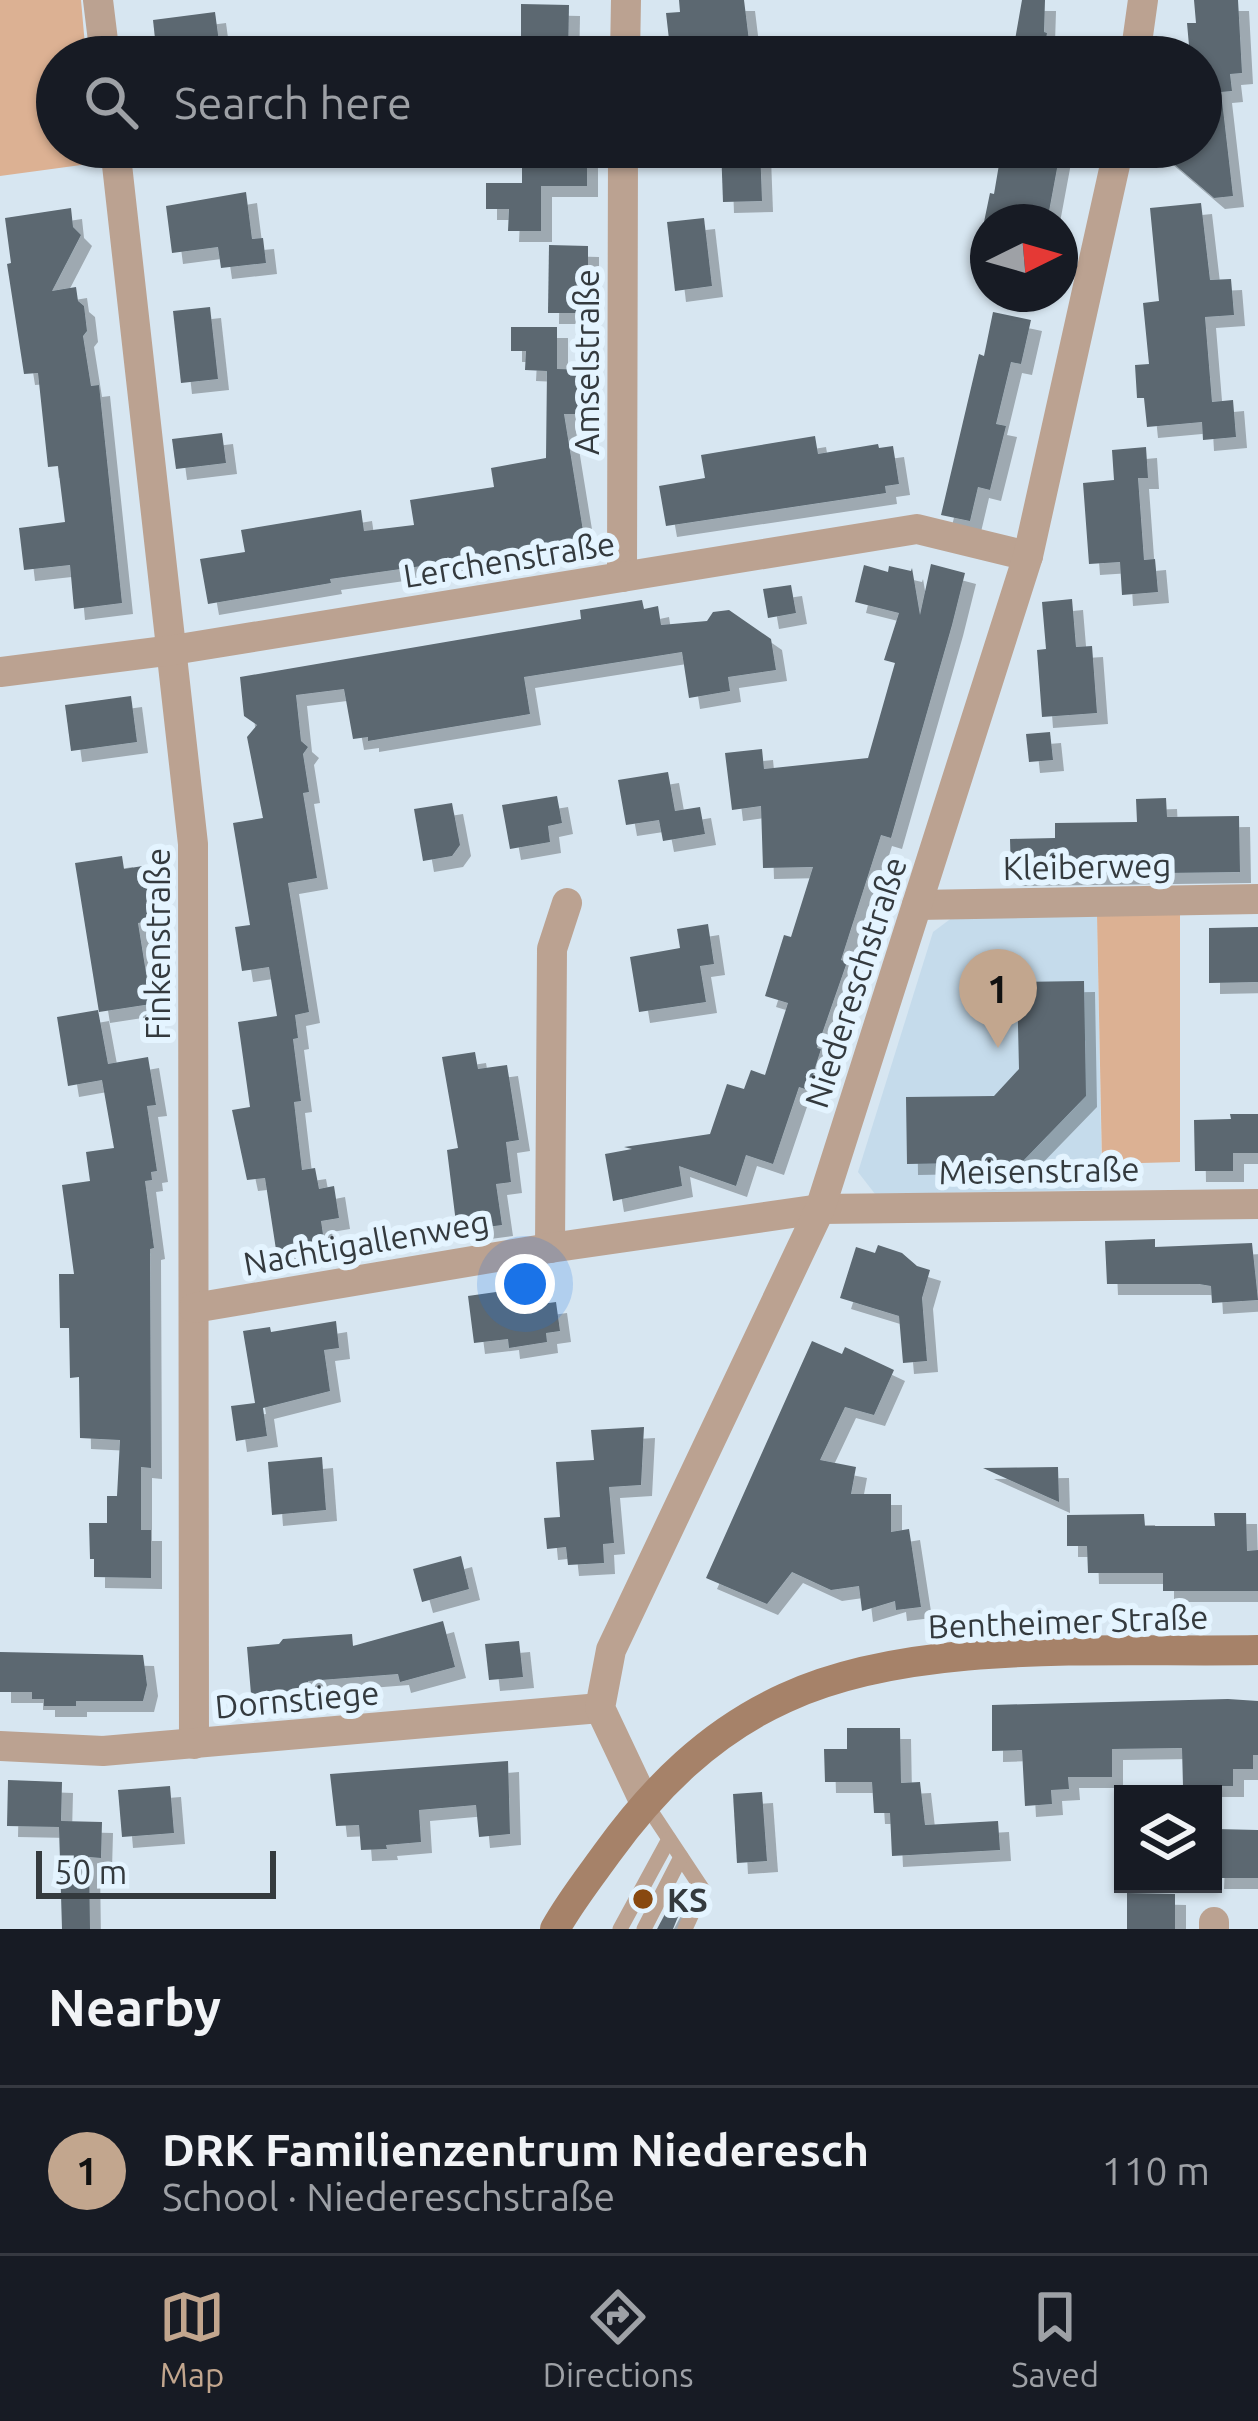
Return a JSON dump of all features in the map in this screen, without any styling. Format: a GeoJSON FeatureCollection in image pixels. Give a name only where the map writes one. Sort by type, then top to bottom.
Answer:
{"type":"FeatureCollection","features":[{"type":"Feature","properties":{"kind":"main road","name":"Bentheimer Straße"},"geometry":{"type":"LineString","coordinates":[[556,1929],[644,1802],[700,1749],[785,1697],[876,1669],[989,1654],[1258,1650]]}},
{"type":"Feature","properties":{"kind":"street"},"geometry":{"type":"LineString","coordinates":[[98,0],[102,36]]}},
{"type":"Feature","properties":{"kind":"street"},"geometry":{"type":"LineString","coordinates":[[625,36],[626,0]]}},
{"type":"Feature","properties":{"kind":"street"},"geometry":{"type":"LineString","coordinates":[[1138,36],[1143,0]]}},
{"type":"Feature","properties":{"kind":"street","name":"Finkenstraße"},"geometry":{"type":"LineString","coordinates":[[117,168],[193,844],[194,1744]]}},
{"type":"Feature","properties":{"kind":"street","name":"Amselstraße"},"geometry":{"type":"LineString","coordinates":[[622,577],[623,168]]}},
{"type":"Feature","properties":{"kind":"street","name":"Niedereschstraße"},"geometry":{"type":"LineString","coordinates":[[600,1708],[611,1650],[820,1209],[1028,556],[1114,168]]}},
{"type":"Feature","properties":{"kind":"street","name":"Lerchenstraße"},"geometry":{"type":"LineString","coordinates":[[0,672],[173,650],[917,530],[1028,556]]}},
{"type":"Feature","properties":{"kind":"street","name":"Kleiberweg"},"geometry":{"type":"LineString","coordinates":[[916,905],[1258,899]]}},
{"type":"Feature","properties":{"kind":"street"},"geometry":{"type":"LineString","coordinates":[[550,1248],[552,949],[567,903]]}},
{"type":"Feature","properties":{"kind":"street","name":"Meisenstraße"},"geometry":{"type":"LineString","coordinates":[[820,1209],[1258,1204]]}},
{"type":"Feature","properties":{"kind":"street","name":"Nachtigallenweg"},"geometry":{"type":"LineString","coordinates":[[194,1308],[550,1248],[820,1209]]}},
{"type":"Feature","properties":{"kind":"street"},"geometry":{"type":"LineString","coordinates":[[600,1708],[644,1802]]}},
{"type":"Feature","properties":{"kind":"street","name":"Dornstiege"},"geometry":{"type":"LineString","coordinates":[[0,1746],[103,1751],[600,1708]]}},
{"type":"Feature","properties":{"kind":"lane"},"geometry":{"type":"LineString","coordinates":[[644,1802],[703,1890],[685,1929]]}},
{"type":"Feature","properties":{"kind":"lane"},"geometry":{"type":"LineString","coordinates":[[620,1929],[669,1839]]}},
{"type":"Feature","properties":{"kind":"lane"},"geometry":{"type":"LineString","coordinates":[[644,1929],[681,1857]]}},
{"type":"Feature","properties":{"kind":"shaded area"},"geometry":{"type":"Polygon","coordinates":[[[0,0],[81,0],[84,36],[36,36],[36,168],[59,168],[0,176],[0,0]]]}},
{"type":"Feature","properties":{"kind":"shaded area"},"geometry":{"type":"Polygon","coordinates":[[[1180,913],[1180,1162],[1102,1164],[1097,915],[1180,913]]]}},
{"type":"Feature","properties":{"kind":"shaded area"},"geometry":{"type":"Polygon","coordinates":[[[1097,915],[1102,1190],[875,1194],[858,1172],[933,932],[953,917],[1097,915]]]}},
{"type":"Feature","properties":{"kind":"building"},"geometry":{"type":"Polygon","coordinates":[[[679,0],[744,0],[748,36],[669,36],[666,13],[680,12],[679,0]]]}},
{"type":"Feature","properties":{"kind":"building"},"geometry":{"type":"Polygon","coordinates":[[[1022,0],[1045,0],[1046,36],[1016,36],[1022,0]]]}},
{"type":"Feature","properties":{"kind":"building"},"geometry":{"type":"Polygon","coordinates":[[[1194,0],[1238,0],[1242,73],[1230,74],[1232,91],[1222,92],[1222,36],[1188,36],[1187,23],[1196,23],[1194,0]]]}},
{"type":"Feature","properties":{"kind":"building"},"geometry":{"type":"Polygon","coordinates":[[[521,4],[569,5],[568,36],[521,36],[521,4]]]}},
{"type":"Feature","properties":{"kind":"building"},"geometry":{"type":"Polygon","coordinates":[[[215,12],[218,36],[155,36],[153,20],[215,12]]]}},
{"type":"Feature","properties":{"kind":"building"},"geometry":{"type":"Polygon","coordinates":[[[1222,101],[1233,196],[1214,198],[1179,168],[1222,168],[1222,101]]]}},
{"type":"Feature","properties":{"kind":"building"},"geometry":{"type":"Polygon","coordinates":[[[522,168],[587,168],[587,186],[541,186],[541,231],[508,231],[509,209],[486,209],[486,183],[522,183],[522,168]]]}},
{"type":"Feature","properties":{"kind":"building"},"geometry":{"type":"Polygon","coordinates":[[[722,168],[761,168],[762,201],[723,202],[722,168]]]}},
{"type":"Feature","properties":{"kind":"building"},"geometry":{"type":"Polygon","coordinates":[[[998,168],[1057,168],[1050,204],[988,204],[990,193],[994,194],[998,168]]]}},
{"type":"Feature","properties":{"kind":"building"},"geometry":{"type":"Polygon","coordinates":[[[246,192],[252,239],[263,238],[266,263],[221,268],[218,247],[172,253],[166,206],[246,192]]]}},
{"type":"Feature","properties":{"kind":"building"},"geometry":{"type":"Polygon","coordinates":[[[1201,203],[1210,280],[1231,279],[1234,315],[1205,317],[1212,402],[1233,400],[1236,437],[1203,440],[1202,422],[1147,427],[1144,398],[1137,398],[1135,365],[1149,364],[1143,303],[1159,301],[1150,208],[1201,203]]]}},
{"type":"Feature","properties":{"kind":"building"},"geometry":{"type":"Polygon","coordinates":[[[71,208],[73,227],[81,235],[52,291],[76,287],[84,306],[87,331],[83,336],[91,386],[99,385],[122,603],[74,609],[70,565],[24,570],[19,528],[65,522],[58,466],[48,467],[38,373],[24,374],[5,218],[71,208]]]}},
{"type":"Feature","properties":{"kind":"building"},"geometry":{"type":"Polygon","coordinates":[[[704,218],[712,286],[675,291],[667,222],[704,218]]]}},
{"type":"Feature","properties":{"kind":"building"},"geometry":{"type":"Polygon","coordinates":[[[549,245],[588,246],[588,313],[548,313],[549,245]]]}},
{"type":"Feature","properties":{"kind":"building"},"geometry":{"type":"Polygon","coordinates":[[[210,307],[218,379],[181,383],[173,311],[210,307]]]}},
{"type":"Feature","properties":{"kind":"building"},"geometry":{"type":"Polygon","coordinates":[[[993,312],[1031,320],[1021,364],[1011,362],[996,424],[1006,426],[990,490],[978,487],[970,521],[941,515],[979,354],[984,356],[993,312]]]}},
{"type":"Feature","properties":{"kind":"building"},"geometry":{"type":"Polygon","coordinates":[[[511,327],[557,327],[557,369],[590,370],[589,414],[564,414],[585,543],[330,579],[331,583],[208,604],[200,559],[245,552],[241,530],[361,510],[364,531],[414,525],[410,500],[494,487],[491,468],[546,458],[547,371],[525,370],[526,351],[511,351],[511,327]]]}},
{"type":"Feature","properties":{"kind":"building"},"geometry":{"type":"Polygon","coordinates":[[[222,433],[226,463],[176,469],[172,439],[222,433]]]}},
{"type":"Feature","properties":{"kind":"building"},"geometry":{"type":"Polygon","coordinates":[[[815,436],[818,454],[893,446],[899,484],[885,486],[886,493],[666,526],[659,486],[705,478],[701,455],[815,436]]]}},
{"type":"Feature","properties":{"kind":"building"},"geometry":{"type":"Polygon","coordinates":[[[1146,447],[1148,478],[1138,478],[1144,560],[1155,559],[1158,592],[1122,595],[1120,562],[1089,564],[1083,483],[1114,480],[1112,450],[1146,447]]]}},
{"type":"Feature","properties":{"kind":"building"},"geometry":{"type":"Polygon","coordinates":[[[931,564],[965,573],[952,625],[891,838],[881,835],[841,960],[847,962],[817,1048],[821,1049],[808,1090],[799,1087],[773,1164],[746,1155],[736,1186],[679,1166],[682,1186],[613,1201],[605,1154],[710,1134],[727,1084],[744,1089],[751,1070],[765,1075],[788,1003],[765,996],[784,935],[791,937],[813,867],[763,868],[761,806],[732,810],[725,753],[762,749],[764,769],[868,758],[895,663],[884,660],[899,613],[855,602],[864,565],[888,572],[889,566],[912,568],[920,615],[931,564]]]}},
{"type":"Feature","properties":{"kind":"building"},"geometry":{"type":"Polygon","coordinates":[[[791,585],[796,613],[768,618],[763,589],[791,585]]]}},
{"type":"Feature","properties":{"kind":"building"},"geometry":{"type":"Polygon","coordinates":[[[1072,599],[1076,647],[1092,646],[1097,713],[1042,717],[1037,650],[1046,649],[1042,602],[1072,599]]]}},
{"type":"Feature","properties":{"kind":"building"},"geometry":{"type":"Polygon","coordinates":[[[642,600],[644,609],[658,606],[661,625],[707,621],[713,612],[729,610],[771,639],[776,670],[728,677],[730,691],[689,698],[682,652],[524,677],[530,714],[368,741],[368,737],[353,739],[344,689],[296,695],[301,741],[308,747],[303,754],[309,792],[303,793],[317,878],[288,883],[309,1012],[295,1015],[298,1038],[293,1039],[301,1101],[294,1102],[302,1170],[315,1168],[319,1189],[334,1186],[339,1218],[321,1221],[325,1248],[277,1256],[265,1178],[247,1180],[232,1110],[250,1107],[238,1022],[277,1016],[269,967],[242,971],[235,927],[250,925],[233,823],[263,818],[247,737],[257,725],[244,716],[240,677],[581,619],[580,610],[642,600]]]}},
{"type":"Feature","properties":{"kind":"building"},"geometry":{"type":"Polygon","coordinates":[[[131,696],[137,742],[71,751],[65,705],[131,696]]]}},
{"type":"Feature","properties":{"kind":"building"},"geometry":{"type":"Polygon","coordinates":[[[1050,732],[1053,760],[1029,762],[1026,734],[1050,732]]]}},
{"type":"Feature","properties":{"kind":"building"},"geometry":{"type":"Polygon","coordinates":[[[668,772],[675,811],[700,807],[705,834],[663,841],[659,820],[626,825],[618,780],[668,772]]]}},
{"type":"Feature","properties":{"kind":"building"},"geometry":{"type":"Polygon","coordinates":[[[557,796],[562,823],[548,826],[550,842],[510,849],[502,805],[557,796]]]}},
{"type":"Feature","properties":{"kind":"building"},"geometry":{"type":"Polygon","coordinates":[[[1166,798],[1167,817],[1239,816],[1240,872],[1011,875],[1010,839],[1055,838],[1055,823],[1137,822],[1136,799],[1166,798]]]}},
{"type":"Feature","properties":{"kind":"building"},"geometry":{"type":"Polygon","coordinates":[[[452,803],[460,845],[452,856],[423,861],[414,809],[452,803]]]}},
{"type":"Feature","properties":{"kind":"building"},"geometry":{"type":"Polygon","coordinates":[[[122,856],[124,869],[149,865],[157,920],[138,923],[151,1004],[99,1012],[75,863],[122,856]]]}},
{"type":"Feature","properties":{"kind":"building"},"geometry":{"type":"Polygon","coordinates":[[[708,924],[714,964],[700,966],[706,1002],[639,1012],[630,957],[680,948],[677,929],[708,924]]]}},
{"type":"Feature","properties":{"kind":"building"},"geometry":{"type":"Polygon","coordinates":[[[1258,927],[1258,982],[1209,983],[1209,928],[1258,927]]]}},
{"type":"Feature","properties":{"kind":"building"},"geometry":{"type":"Polygon","coordinates":[[[1084,981],[1086,1096],[1022,1162],[907,1164],[906,1097],[994,1096],[1019,1069],[1017,982],[1084,981]]]}},
{"type":"Feature","properties":{"kind":"building"},"geometry":{"type":"Polygon","coordinates":[[[98,1010],[108,1064],[148,1057],[156,1105],[147,1106],[157,1171],[151,1172],[152,1180],[145,1181],[154,1248],[150,1249],[151,1468],[141,1467],[141,1530],[151,1530],[151,1578],[94,1577],[89,1523],[107,1523],[107,1496],[117,1496],[120,1440],[80,1438],[79,1377],[70,1378],[69,1328],[60,1328],[59,1274],[74,1274],[62,1185],[90,1181],[86,1152],[114,1148],[102,1080],[68,1086],[57,1017],[98,1010]]]}},
{"type":"Feature","properties":{"kind":"building"},"geometry":{"type":"Polygon","coordinates":[[[475,1052],[478,1069],[507,1065],[519,1140],[506,1142],[511,1182],[496,1184],[502,1225],[457,1231],[447,1150],[458,1148],[442,1057],[475,1052]]]}},
{"type":"Feature","properties":{"kind":"building"},"geometry":{"type":"Polygon","coordinates":[[[1230,1114],[1258,1114],[1258,1153],[1233,1153],[1233,1171],[1195,1171],[1194,1120],[1231,1119],[1230,1114]]]}},
{"type":"Feature","properties":{"kind":"building"},"geometry":{"type":"Polygon","coordinates":[[[1155,1239],[1155,1247],[1252,1243],[1258,1300],[1212,1303],[1211,1286],[1199,1284],[1107,1284],[1105,1241],[1155,1239]]]}},
{"type":"Feature","properties":{"kind":"building"},"geometry":{"type":"Polygon","coordinates":[[[878,1245],[930,1270],[922,1298],[927,1361],[903,1363],[899,1316],[840,1298],[856,1247],[875,1253],[878,1245]]]}},
{"type":"Feature","properties":{"kind":"building"},"geometry":{"type":"Polygon","coordinates":[[[524,1288],[527,1306],[556,1302],[560,1331],[546,1333],[547,1342],[509,1348],[508,1339],[474,1343],[468,1296],[524,1288]]]}},
{"type":"Feature","properties":{"kind":"building"},"geometry":{"type":"Polygon","coordinates":[[[336,1321],[339,1348],[324,1350],[330,1391],[263,1408],[267,1436],[236,1441],[231,1406],[255,1403],[243,1331],[270,1327],[271,1332],[336,1321]]]}},
{"type":"Feature","properties":{"kind":"building"},"geometry":{"type":"Polygon","coordinates":[[[812,1341],[842,1354],[845,1347],[894,1370],[874,1415],[845,1407],[820,1460],[856,1467],[851,1494],[891,1494],[891,1532],[909,1529],[921,1607],[896,1610],[895,1601],[862,1611],[859,1586],[831,1590],[792,1572],[767,1604],[706,1578],[812,1341]]]}},
{"type":"Feature","properties":{"kind":"building"},"geometry":{"type":"Polygon","coordinates":[[[644,1427],[641,1485],[609,1487],[614,1543],[603,1544],[604,1563],[568,1565],[566,1547],[547,1549],[544,1518],[560,1517],[556,1462],[594,1460],[591,1430],[644,1427]]]}},
{"type":"Feature","properties":{"kind":"building"},"geometry":{"type":"Polygon","coordinates":[[[322,1457],[326,1510],[272,1515],[268,1462],[322,1457]]]}},
{"type":"Feature","properties":{"kind":"building"},"geometry":{"type":"Polygon","coordinates":[[[1058,1467],[1059,1502],[983,1468],[1058,1467]]]}},
{"type":"Feature","properties":{"kind":"building"},"geometry":{"type":"Polygon","coordinates":[[[1214,1513],[1246,1513],[1247,1551],[1258,1550],[1258,1591],[1163,1591],[1163,1573],[1088,1573],[1087,1546],[1067,1546],[1067,1515],[1144,1514],[1145,1526],[1215,1526],[1214,1513]]]}},
{"type":"Feature","properties":{"kind":"building"},"geometry":{"type":"Polygon","coordinates":[[[461,1556],[469,1589],[422,1602],[413,1569],[461,1556]]]}},
{"type":"Feature","properties":{"kind":"building"},"geometry":{"type":"Polygon","coordinates":[[[443,1621],[455,1667],[400,1682],[398,1674],[308,1681],[308,1690],[251,1694],[247,1647],[352,1634],[353,1646],[443,1621]]]}},
{"type":"Feature","properties":{"kind":"building"},"geometry":{"type":"Polygon","coordinates":[[[519,1641],[523,1677],[489,1680],[485,1644],[519,1641]]]}},
{"type":"Feature","properties":{"kind":"building"},"geometry":{"type":"Polygon","coordinates":[[[0,1652],[143,1655],[147,1685],[143,1701],[44,1706],[44,1699],[32,1699],[32,1692],[0,1692],[0,1652]]]}},
{"type":"Feature","properties":{"kind":"building"},"geometry":{"type":"Polygon","coordinates":[[[1258,1701],[1258,1755],[1253,1755],[1253,1769],[1233,1769],[1233,1786],[1183,1785],[1182,1748],[1112,1749],[1112,1777],[1068,1777],[1069,1789],[1051,1790],[1052,1804],[1025,1806],[1022,1750],[992,1751],[992,1705],[1258,1701]]]}},
{"type":"Feature","properties":{"kind":"building"},"geometry":{"type":"Polygon","coordinates":[[[847,1728],[900,1728],[901,1783],[920,1782],[925,1825],[998,1821],[1000,1850],[892,1856],[890,1813],[874,1813],[872,1782],[825,1782],[824,1749],[847,1749],[847,1728]]]}},
{"type":"Feature","properties":{"kind":"building"},"geometry":{"type":"Polygon","coordinates":[[[508,1761],[510,1834],[479,1837],[476,1805],[419,1810],[421,1842],[386,1845],[387,1849],[361,1850],[359,1825],[336,1826],[330,1774],[508,1761]]]}},
{"type":"Feature","properties":{"kind":"building"},"geometry":{"type":"Polygon","coordinates":[[[8,1780],[62,1782],[61,1821],[102,1822],[101,1858],[89,1857],[90,1929],[62,1929],[59,1827],[7,1826],[8,1780]]]}},
{"type":"Feature","properties":{"kind":"building"},"geometry":{"type":"Polygon","coordinates":[[[170,1786],[174,1833],[122,1837],[118,1790],[170,1786]]]}},
{"type":"Feature","properties":{"kind":"building"},"geometry":{"type":"Polygon","coordinates":[[[762,1792],[767,1861],[737,1863],[733,1794],[762,1792]]]}},
{"type":"Feature","properties":{"kind":"building"},"geometry":{"type":"Polygon","coordinates":[[[1222,1829],[1258,1830],[1258,1878],[1222,1878],[1222,1829]]]}},
{"type":"Feature","properties":{"kind":"building"},"geometry":{"type":"Polygon","coordinates":[[[1127,1893],[1175,1894],[1175,1929],[1127,1929],[1127,1893]]]}},
{"type":"Feature","properties":{"kind":"building"},"geometry":{"type":"Polygon","coordinates":[[[672,1901],[682,1907],[673,1929],[657,1929],[672,1901]]]}},
{"type":"Feature","properties":{"kind":"place","name":"DRK Familienzentrum Niederesch"},"geometry":{"type":"Point","coordinates":[998,1048]}},
{"type":"Feature","properties":{"kind":"place","name":"KS"},"geometry":{"type":"Point","coordinates":[643,1899]}}]}
